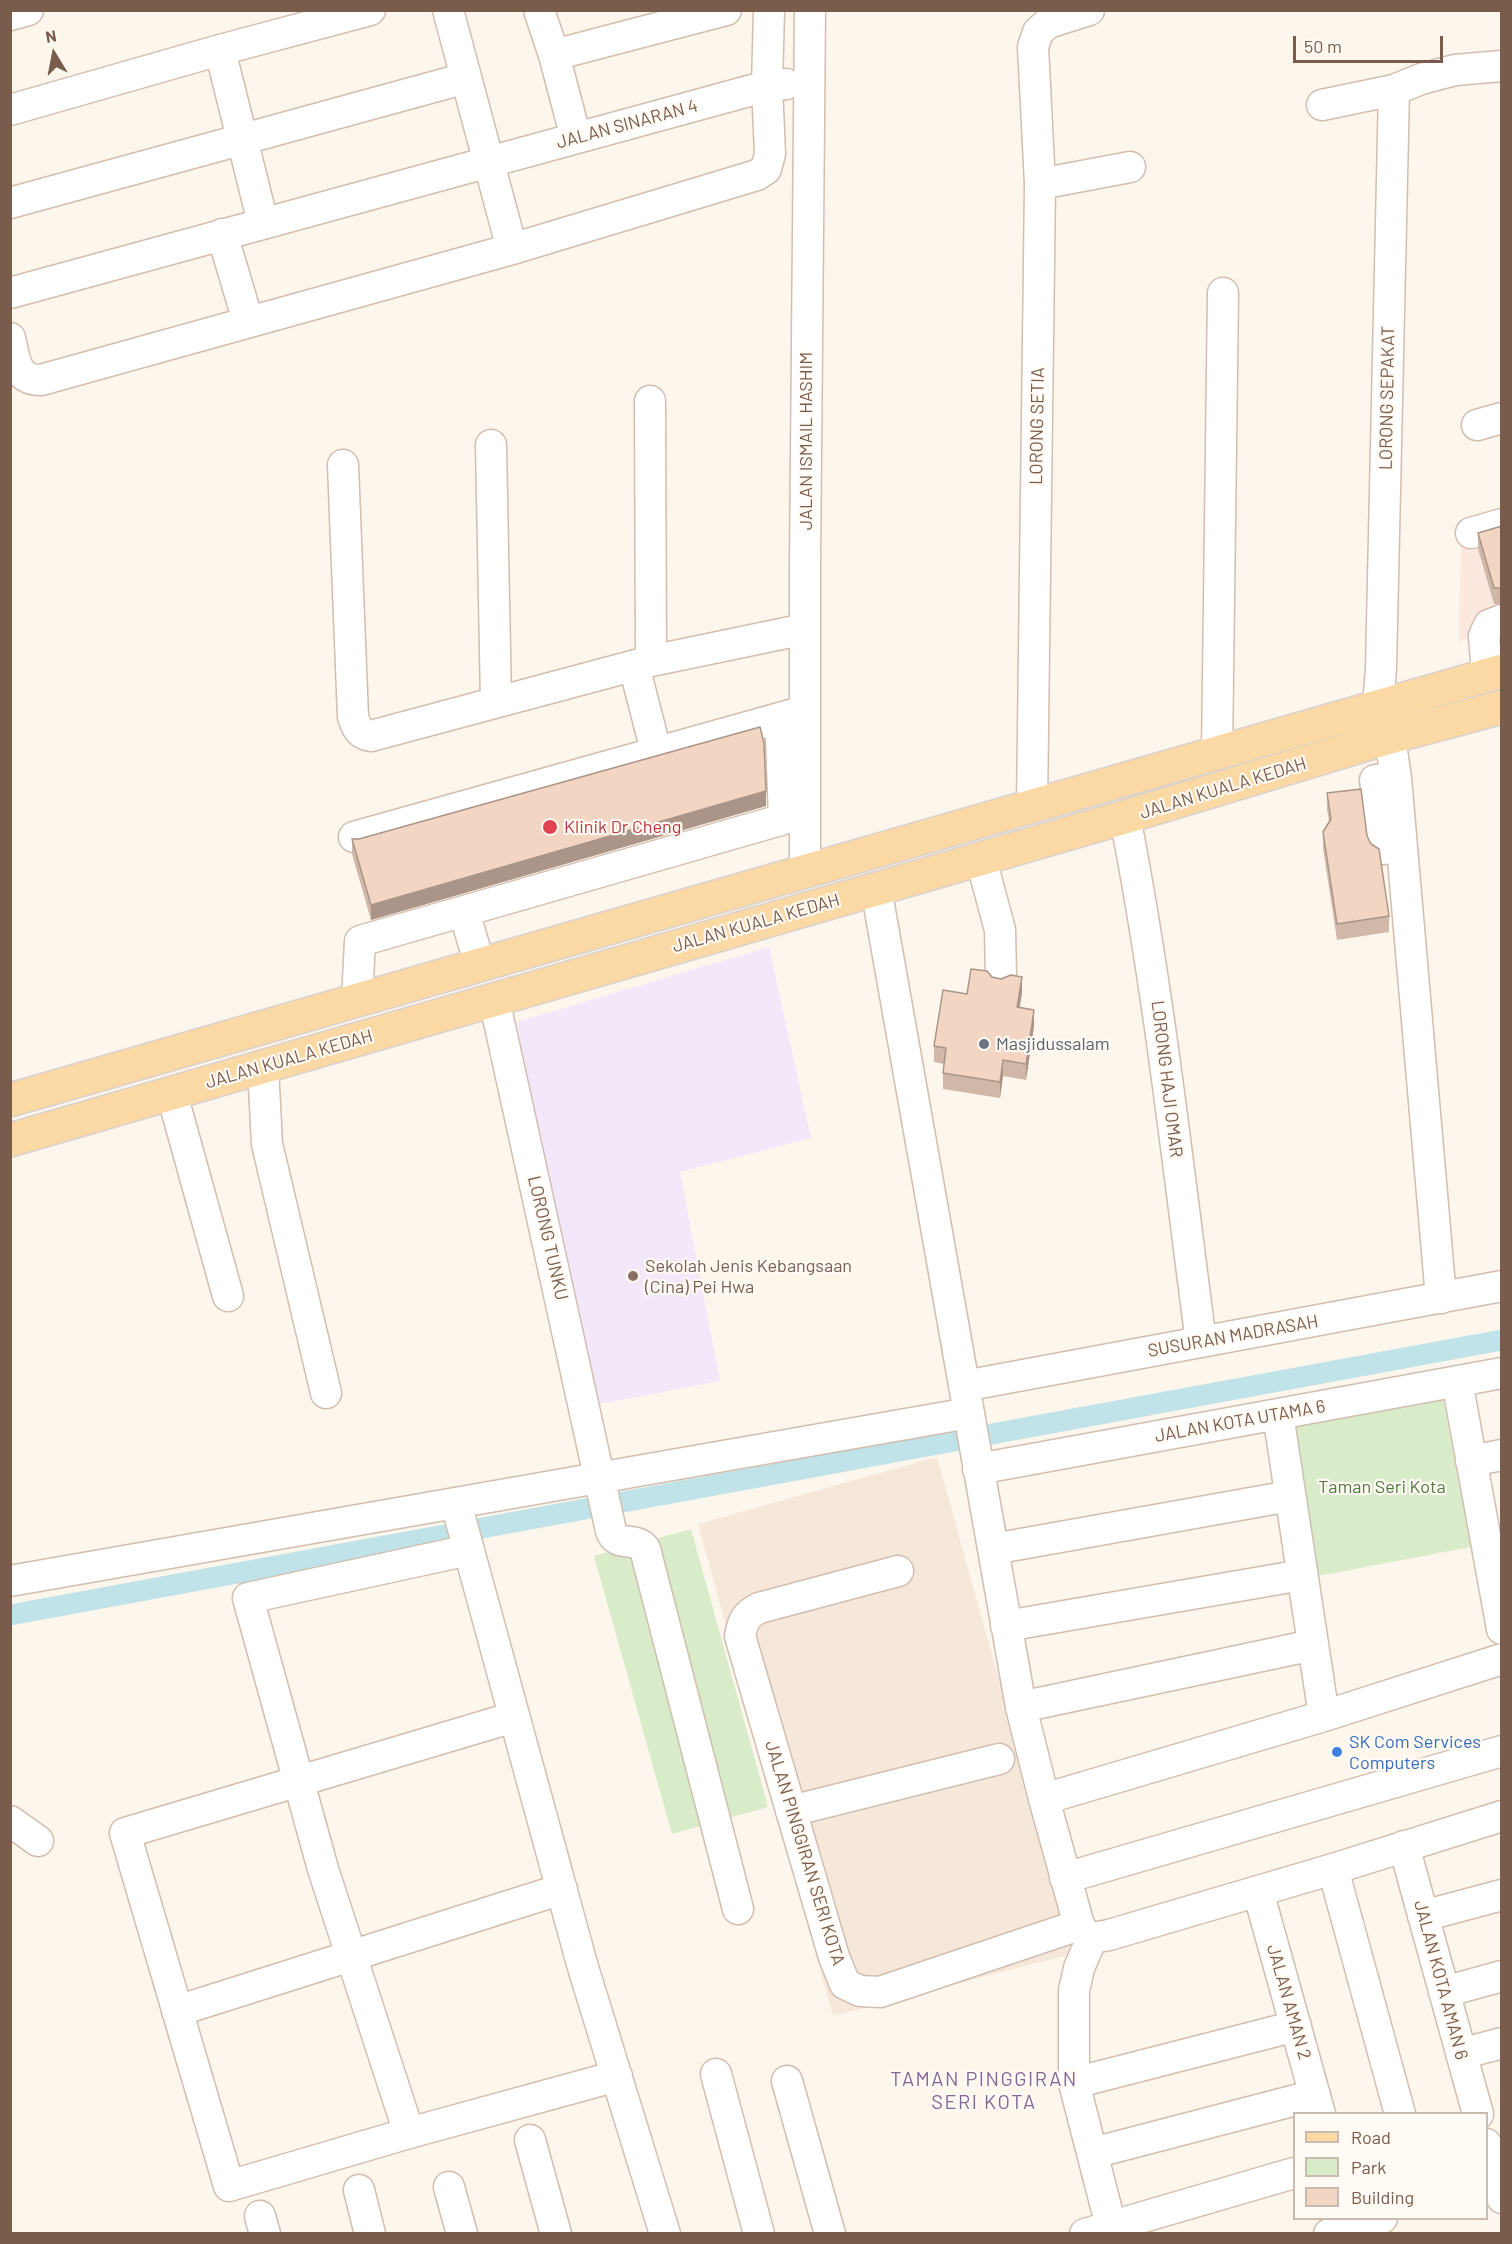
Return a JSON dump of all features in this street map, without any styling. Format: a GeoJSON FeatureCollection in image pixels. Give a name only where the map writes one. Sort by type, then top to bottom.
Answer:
{"type":"FeatureCollection","features":[{"type":"Feature","properties":{"kind":"main road","name":"JALAN KUALA KEDAH"},"geometry":{"type":"LineString","coordinates":[[26,1096],[1495,673]]}},
{"type":"Feature","properties":{"kind":"main road","name":"JALAN KUALA KEDAH"},"geometry":{"type":"LineString","coordinates":[[10,1140],[1125,817],[1390,737],[1502,707]]}},
{"type":"Feature","properties":{"kind":"street"},"geometry":{"type":"LineString","coordinates":[[10,15],[27,10]]}},
{"type":"Feature","properties":{"kind":"street"},"geometry":{"type":"LineString","coordinates":[[10,110],[370,10]]}},
{"type":"Feature","properties":{"kind":"street"},"geometry":{"type":"LineString","coordinates":[[448,10],[512,249]]}},
{"type":"Feature","properties":{"kind":"street"},"geometry":{"type":"LineString","coordinates":[[539,10],[554,55],[576,138]]}},
{"type":"Feature","properties":{"kind":"street"},"geometry":{"type":"LineString","coordinates":[[554,55],[726,10]]}},
{"type":"Feature","properties":{"kind":"street"},"geometry":{"type":"LineString","coordinates":[[10,338],[15,362],[21,373],[30,380],[41,380],[512,249],[757,175],[766,169],[770,154],[766,86],[769,10]]}},
{"type":"Feature","properties":{"kind":"street","name":"JALAN ISMAIL HASHIM"},"geometry":{"type":"LineString","coordinates":[[805,871],[794,816],[805,721],[810,10]]}},
{"type":"Feature","properties":{"kind":"street","name":"LORONG SETIA"},"geometry":{"type":"LineString","coordinates":[[1032,806],[1040,184],[1033,47],[1038,32],[1048,23],[1089,10]]}},
{"type":"Feature","properties":{"kind":"street"},"geometry":{"type":"LineString","coordinates":[[220,50],[263,223]]}},
{"type":"Feature","properties":{"kind":"street"},"geometry":{"type":"LineString","coordinates":[[1322,105],[1394,90],[1421,78],[1455,70],[1502,66]]}},
{"type":"Feature","properties":{"kind":"street"},"geometry":{"type":"LineString","coordinates":[[10,203],[466,78]]}},
{"type":"Feature","properties":{"kind":"street","name":"JALAN SINARAN 4"},"geometry":{"type":"LineString","coordinates":[[10,293],[766,86],[809,82]]}},
{"type":"Feature","properties":{"kind":"street","name":"LORONG SEPAKAT"},"geometry":{"type":"LineString","coordinates":[[1378,706],[1381,668],[1394,90]]}},
{"type":"Feature","properties":{"kind":"street"},"geometry":{"type":"LineString","coordinates":[[1040,184],[1130,167]]}},
{"type":"Feature","properties":{"kind":"street"},"geometry":{"type":"LineString","coordinates":[[222,234],[248,321]]}},
{"type":"Feature","properties":{"kind":"street"},"geometry":{"type":"LineString","coordinates":[[1217,753],[1223,293]]}},
{"type":"Feature","properties":{"kind":"street"},"geometry":{"type":"LineString","coordinates":[[650,401],[643,663],[656,752]]}},
{"type":"Feature","properties":{"kind":"street"},"geometry":{"type":"LineString","coordinates":[[491,445],[496,702]]}},
{"type":"Feature","properties":{"kind":"street"},"geometry":{"type":"LineString","coordinates":[[343,465],[353,717],[357,729],[363,735],[371,736],[643,663],[805,629]]}},
{"type":"Feature","properties":{"kind":"street"},"geometry":{"type":"LineString","coordinates":[[1471,533],[1502,524]]}},
{"type":"Feature","properties":{"kind":"street"},"geometry":{"type":"LineString","coordinates":[[1495,673],[1484,636],[1490,625],[1502,620]]}},
{"type":"Feature","properties":{"kind":"street"},"geometry":{"type":"LineString","coordinates":[[354,837],[656,752],[805,721]]}},
{"type":"Feature","properties":{"kind":"street"},"geometry":{"type":"LineString","coordinates":[[1390,737],[1396,778],[1441,1298]]}},
{"type":"Feature","properties":{"kind":"street"},"geometry":{"type":"LineString","coordinates":[[1392,906],[1374,785],[1375,780],[1379,778],[1396,778]]}},
{"type":"Feature","properties":{"kind":"street"},"geometry":{"type":"LineString","coordinates":[[357,1000],[360,941],[794,816]]}},
{"type":"Feature","properties":{"kind":"street","name":"LORONG HAJI OMAR"},"geometry":{"type":"LineString","coordinates":[[1125,817],[1154,976],[1201,1342]]}},
{"type":"Feature","properties":{"kind":"street"},"geometry":{"type":"LineString","coordinates":[[981,859],[1000,930],[1001,978]]}},
{"type":"Feature","properties":{"kind":"street"},"geometry":{"type":"LineString","coordinates":[[876,888],[1021,1707],[1065,1878],[1086,1931],[1074,1991],[1074,2083],[1092,2152],[1103,2231],[1293,2173]]}},
{"type":"Feature","properties":{"kind":"street"},"geometry":{"type":"LineString","coordinates":[[464,912],[480,965]]}},
{"type":"Feature","properties":{"kind":"street","name":"LORONG TUNKU"},"geometry":{"type":"LineString","coordinates":[[494,999],[611,1531],[618,1541],[636,1541],[642,1544],[645,1550],[738,1909]]}},
{"type":"Feature","properties":{"kind":"street"},"geometry":{"type":"LineString","coordinates":[[263,1067],[267,1144],[326,1393]]}},
{"type":"Feature","properties":{"kind":"street"},"geometry":{"type":"LineString","coordinates":[[172,1094],[228,1296]]}},
{"type":"Feature","properties":{"kind":"street","name":"SUSURAN MADRASAH"},"geometry":{"type":"LineString","coordinates":[[972,1430],[1201,1342],[1502,1286]]}},
{"type":"Feature","properties":{"kind":"street","name":"JALAN KOTA UTAMA 6"},"geometry":{"type":"LineString","coordinates":[[972,1430],[1278,1414],[1502,1373]]}},
{"type":"Feature","properties":{"kind":"street"},"geometry":{"type":"LineString","coordinates":[[1457,1382],[1471,1461],[1493,1538],[1502,1629]]}},
{"type":"Feature","properties":{"kind":"street"},"geometry":{"type":"LineString","coordinates":[[1278,1414],[1324,1716]]}},
{"type":"Feature","properties":{"kind":"street"},"geometry":{"type":"LineString","coordinates":[[409,2133],[323,1869],[248,1598],[603,1487],[972,1430]]}},
{"type":"Feature","properties":{"kind":"street"},"geometry":{"type":"LineString","coordinates":[[1471,1461],[1502,1455]]}},
{"type":"Feature","properties":{"kind":"street"},"geometry":{"type":"LineString","coordinates":[[993,1549],[1290,1496]]}},
{"type":"Feature","properties":{"kind":"street"},"geometry":{"type":"LineString","coordinates":[[10,1581],[463,1529]]}},
{"type":"Feature","properties":{"kind":"street"},"geometry":{"type":"LineString","coordinates":[[463,1529],[582,1964],[665,2234]]}},
{"type":"Feature","properties":{"kind":"street","name":"JALAN PINGGIRAN SERI KOTA"},"geometry":{"type":"LineString","coordinates":[[898,1571],[759,1608],[747,1614],[742,1623],[740,1636],[834,1957],[845,1984],[860,1991],[880,1992],[1086,1931],[1109,1935],[1334,1869],[1404,1845],[1502,1816]]}},
{"type":"Feature","properties":{"kind":"street"},"geometry":{"type":"LineString","coordinates":[[1006,1626],[1302,1575]]}},
{"type":"Feature","properties":{"kind":"street"},"geometry":{"type":"LineString","coordinates":[[1021,1707],[1313,1645]]}},
{"type":"Feature","properties":{"kind":"street"},"geometry":{"type":"LineString","coordinates":[[1044,1799],[1324,1716],[1502,1659]]}},
{"type":"Feature","properties":{"kind":"street"},"geometry":{"type":"LineString","coordinates":[[514,1717],[125,1833],[229,2187],[409,2133],[617,2076]]}},
{"type":"Feature","properties":{"kind":"street"},"geometry":{"type":"LineString","coordinates":[[1065,1878],[1502,1751]]}},
{"type":"Feature","properties":{"kind":"street"},"geometry":{"type":"LineString","coordinates":[[791,1811],[999,1759]]}},
{"type":"Feature","properties":{"kind":"street"},"geometry":{"type":"LineString","coordinates":[[10,1821],[38,1841]]}},
{"type":"Feature","properties":{"kind":"street","name":"JALAN KOTA AMAN 6"},"geometry":{"type":"LineString","coordinates":[[1404,1845],[1477,2112]]}},
{"type":"Feature","properties":{"kind":"street"},"geometry":{"type":"LineString","coordinates":[[1334,1869],[1399,2112]]}},
{"type":"Feature","properties":{"kind":"street"},"geometry":{"type":"LineString","coordinates":[[177,2011],[561,1889]]}},
{"type":"Feature","properties":{"kind":"street","name":"JALAN AMAN 2"},"geometry":{"type":"LineString","coordinates":[[1258,1891],[1318,2104]]}},
{"type":"Feature","properties":{"kind":"street"},"geometry":{"type":"LineString","coordinates":[[1423,1916],[1502,1894]]}},
{"type":"Feature","properties":{"kind":"street"},"geometry":{"type":"LineString","coordinates":[[1444,1992],[1502,1976]]}},
{"type":"Feature","properties":{"kind":"street"},"geometry":{"type":"LineString","coordinates":[[1074,2083],[1296,2026]]}},
{"type":"Feature","properties":{"kind":"street"},"geometry":{"type":"LineString","coordinates":[[1461,2054],[1502,2043]]}},
{"type":"Feature","properties":{"kind":"street"},"geometry":{"type":"LineString","coordinates":[[716,2074],[759,2234]]}},
{"type":"Feature","properties":{"kind":"street"},"geometry":{"type":"LineString","coordinates":[[787,2081],[830,2234]]}},
{"type":"Feature","properties":{"kind":"street"},"geometry":{"type":"LineString","coordinates":[[1092,2152],[1318,2104]]}},
{"type":"Feature","properties":{"kind":"street"},"geometry":{"type":"LineString","coordinates":[[530,2140],[556,2234]]}},
{"type":"Feature","properties":{"kind":"street"},"geometry":{"type":"LineString","coordinates":[[1488,2154],[1495,2191]]}},
{"type":"Feature","properties":{"kind":"street"},"geometry":{"type":"LineString","coordinates":[[449,2187],[462,2234]]}},
{"type":"Feature","properties":{"kind":"street"},"geometry":{"type":"LineString","coordinates":[[359,2190],[370,2234]]}},
{"type":"Feature","properties":{"kind":"street"},"geometry":{"type":"LineString","coordinates":[[1329,2234],[1375,2220]]}},
{"type":"Feature","properties":{"kind":"shaded area"},"geometry":{"type":"Polygon","coordinates":[[[1501,514],[1501,629],[1459,641],[1461,526],[1501,514]]]}},
{"type":"Feature","properties":{"kind":"shaded area","name":"Sekolah Jenis Kebangsaan (Cina) Pei Hwa"},"geometry":{"type":"Polygon","coordinates":[[[769,947],[811,1138],[680,1172],[720,1381],[590,1406],[517,1022],[769,947]]]}},
{"type":"Feature","properties":{"kind":"shaded area"},"geometry":{"type":"Polygon","coordinates":[[[937,1457],[1075,1953],[833,2016],[698,1524],[937,1457]]]}},
{"type":"Feature","properties":{"kind":"green space","name":"Taman Seri Kota"},"geometry":{"type":"Polygon","coordinates":[[[1443,1399],[1471,1547],[1318,1576],[1296,1427],[1443,1399]]]}},
{"type":"Feature","properties":{"kind":"green space"},"geometry":{"type":"Polygon","coordinates":[[[691,1529],[768,1807],[672,1834],[594,1556],[691,1529]]]}},
{"type":"Feature","properties":{"kind":"building"},"geometry":{"type":"Polygon","coordinates":[[[1502,526],[1502,588],[1494,588],[1478,533],[1502,526]]]}},
{"type":"Feature","properties":{"kind":"building"},"geometry":{"type":"Polygon","coordinates":[[[760,727],[764,743],[766,791],[371,905],[352,839],[359,839],[760,727]]]}},
{"type":"Feature","properties":{"kind":"building"},"geometry":{"type":"Polygon","coordinates":[[[1361,789],[1367,836],[1371,844],[1379,849],[1389,916],[1337,924],[1323,832],[1331,819],[1327,793],[1361,789]]]}},
{"type":"Feature","properties":{"kind":"building","name":"Masjidussalam"},"geometry":{"type":"Polygon","coordinates":[[[971,969],[987,971],[992,977],[1001,979],[1011,975],[1022,977],[1017,1007],[1034,1010],[1026,1064],[1003,1060],[1000,1082],[943,1073],[946,1048],[934,1046],[943,990],[967,994],[971,969]]]}},
{"type":"Feature","properties":{"kind":"waterway"},"geometry":{"type":"LineString","coordinates":[[10,1615],[1502,1340]]}},
{"type":"Feature","properties":{"kind":"place","name":"Klinik Dr Cheng"},"geometry":{"type":"Point","coordinates":[550,827]}},
{"type":"Feature","properties":{"kind":"place","name":"Masjidussalam"},"geometry":{"type":"Point","coordinates":[984,1044]}},
{"type":"Feature","properties":{"kind":"place","name":"Sekolah Jenis Kebangsaan (Cina) Pei Hwa"},"geometry":{"type":"Point","coordinates":[633,1276]}},
{"type":"Feature","properties":{"kind":"place","name":"SK Com Services Computers"},"geometry":{"type":"Point","coordinates":[1337,1752]}},
{"type":"Feature","properties":{"kind":"district","name":"TAMAN PINGGIRAN SERI KOTA"},"geometry":{"type":"Point","coordinates":[984,2090]}}]}
